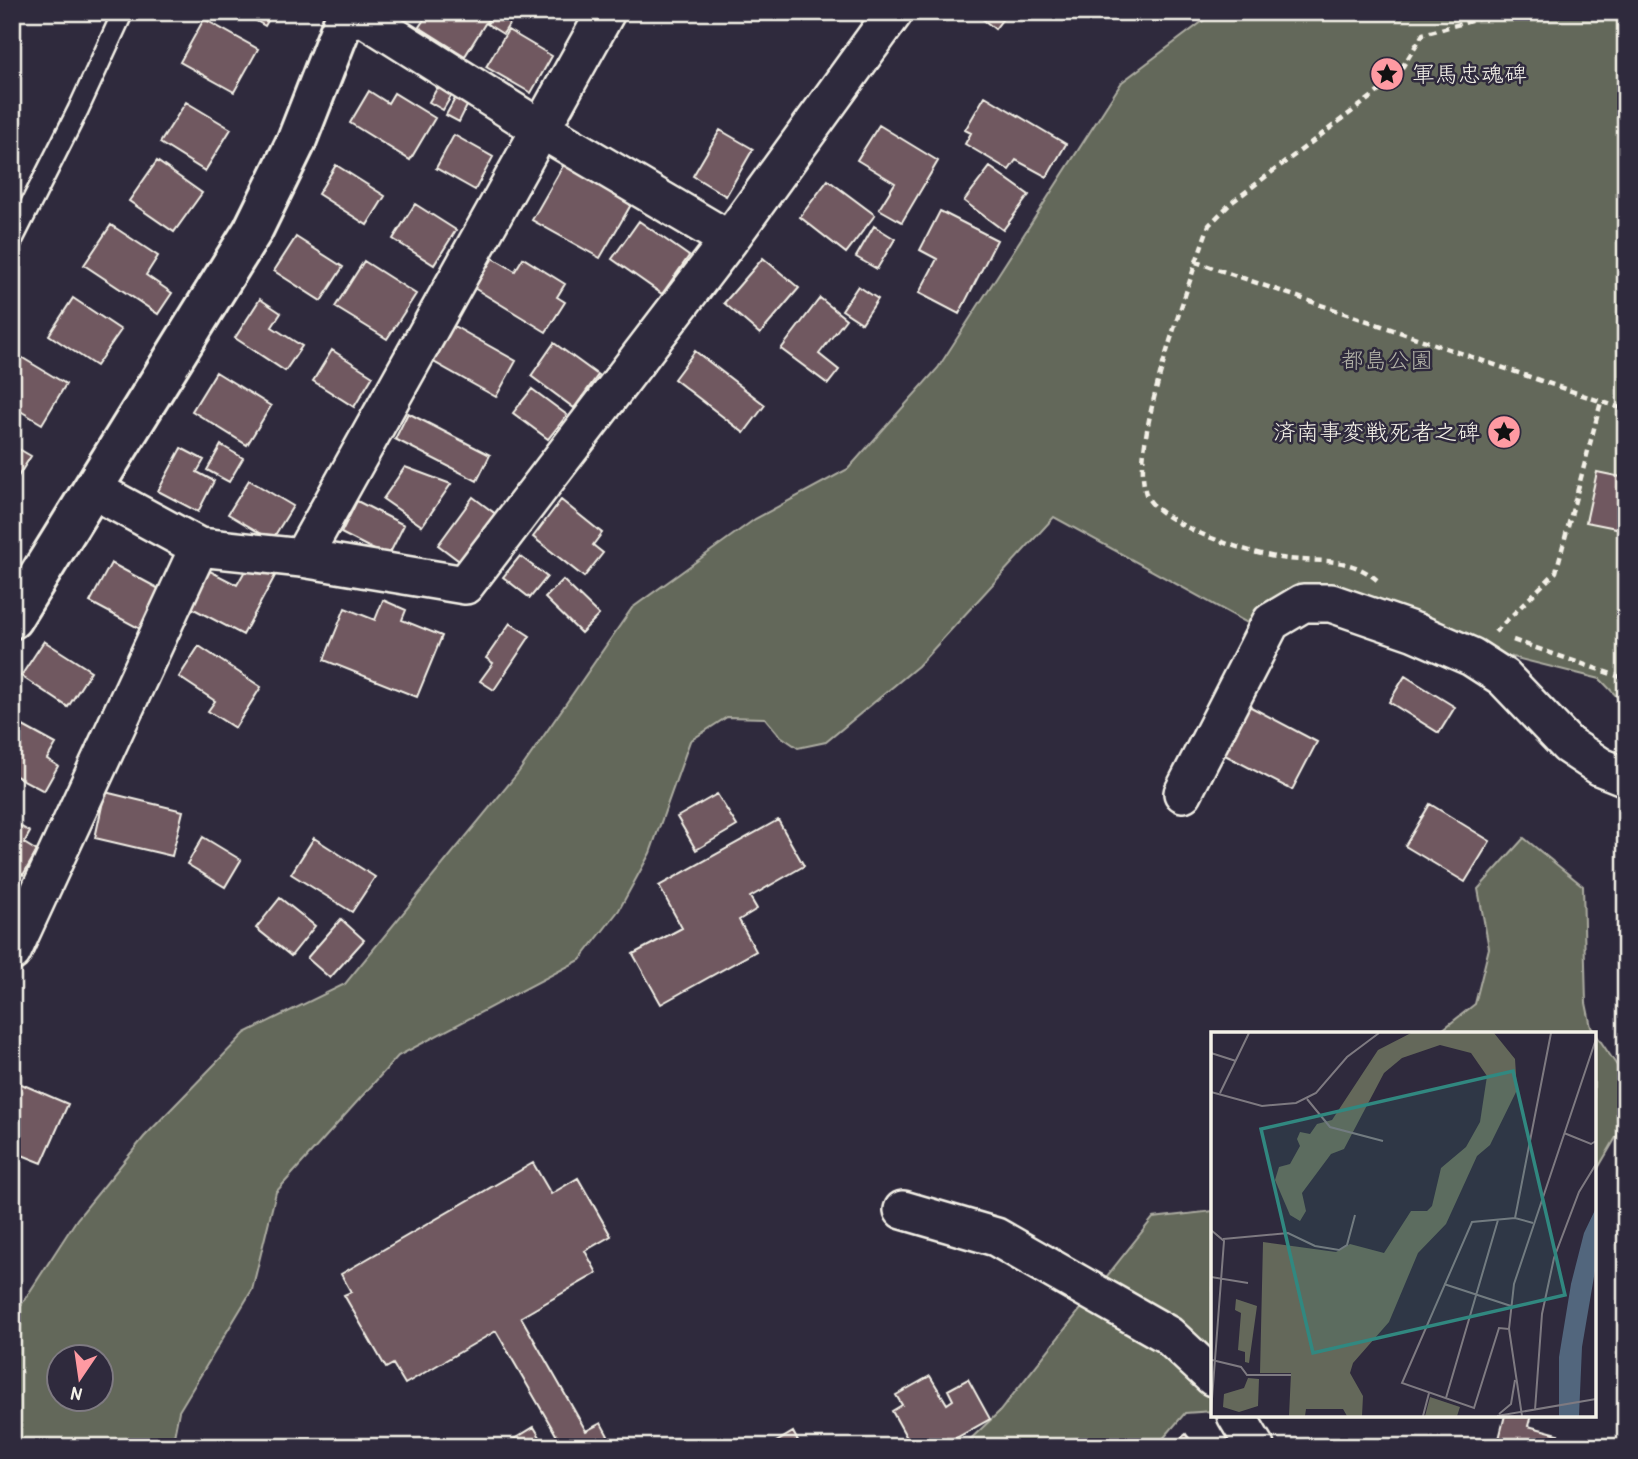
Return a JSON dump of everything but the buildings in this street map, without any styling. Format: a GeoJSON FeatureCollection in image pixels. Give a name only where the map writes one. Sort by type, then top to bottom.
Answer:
{"type":"FeatureCollection","features":[{"type":"Feature","properties":{"kind":"street"},"geometry":{"type":"LineString","coordinates":[[12,619],[253,230],[296,142],[347,12]]}},
{"type":"Feature","properties":{"kind":"street"},"geometry":{"type":"LineString","coordinates":[[355,12],[539,128],[729,240]]}},
{"type":"Feature","properties":{"kind":"street"},"geometry":{"type":"LineString","coordinates":[[302,558],[539,128],[606,12]]}},
{"type":"Feature","properties":{"kind":"street"},"geometry":{"type":"LineString","coordinates":[[94,490],[199,547],[302,558],[465,586],[729,240],[894,12]]}},
{"type":"Feature","properties":{"kind":"street"},"geometry":{"type":"LineString","coordinates":[[12,951],[199,547]]}},
{"type":"Feature","properties":{"kind":"street"},"geometry":{"type":"LineString","coordinates":[[1183,793],[1270,622],[1303,603],[1331,603],[1415,632],[1472,657],[1503,677],[1568,745],[1601,767],[1626,777]]}},
{"type":"Feature","properties":{"kind":"street"},"geometry":{"type":"LineString","coordinates":[[903,1210],[996,1237],[1168,1335],[1211,1375]]}},
{"type":"Feature","properties":{"kind":"street"},"geometry":{"type":"LineString","coordinates":[[1237,1417],[1255,1447]]}},
{"type":"Feature","properties":{"kind":"lane"},"geometry":{"type":"LineString","coordinates":[[12,241],[78,110],[123,12]]}},
{"type":"Feature","properties":{"kind":"path"},"geometry":{"type":"LineString","coordinates":[[1384,587],[1351,563],[1277,558],[1218,541],[1157,508],[1146,496],[1143,461],[1158,381],[1209,225],[1231,203],[1395,79],[1423,34],[1504,12]]}},
{"type":"Feature","properties":{"kind":"path"},"geometry":{"type":"LineString","coordinates":[[1196,262],[1626,410]]}},
{"type":"Feature","properties":{"kind":"path"},"geometry":{"type":"LineString","coordinates":[[1601,402],[1556,572],[1492,635],[1531,644],[1626,679]]}},
{"type":"Feature","properties":{"kind":"path"},"geometry":{"type":"LineString","coordinates":[[1623,459],[1626,450]]}},
{"type":"Feature","properties":{"kind":"green space","name":"都島公園"},"geometry":{"type":"Polygon","coordinates":[[[1215,12],[1626,12],[1626,706],[1600,679],[1476,648],[1350,595],[1251,625],[1054,517],[918,666],[826,742],[798,748],[779,735],[765,718],[727,717],[690,741],[650,853],[619,910],[580,960],[398,1056],[276,1192],[252,1290],[179,1411],[172,1447],[12,1447],[12,1319],[77,1219],[144,1137],[245,1033],[345,984],[518,773],[632,608],[755,519],[848,469],[938,368],[1122,82],[1215,12]]]}},
{"type":"Feature","properties":{"kind":"green space"},"geometry":{"type":"Polygon","coordinates":[[[1524,838],[1583,886],[1586,1003],[1594,1032],[1440,1032],[1475,1004],[1489,948],[1478,889],[1524,838]]]}},
{"type":"Feature","properties":{"kind":"green space"},"geometry":{"type":"Polygon","coordinates":[[[1596,1034],[1620,1070],[1625,1122],[1596,1172],[1596,1034]]]}},
{"type":"Feature","properties":{"kind":"green space"},"geometry":{"type":"Polygon","coordinates":[[[1211,1211],[1211,1411],[1185,1413],[1156,1447],[962,1447],[1000,1411],[1153,1218],[1211,1211]]]}},
{"type":"Feature","properties":{"kind":"place","name":"軍馬忠魂碑"},"geometry":{"type":"Point","coordinates":[1387,74]}},
{"type":"Feature","properties":{"kind":"place","name":"済南事変戦死者之碑"},"geometry":{"type":"Point","coordinates":[1504,432]}}]}
